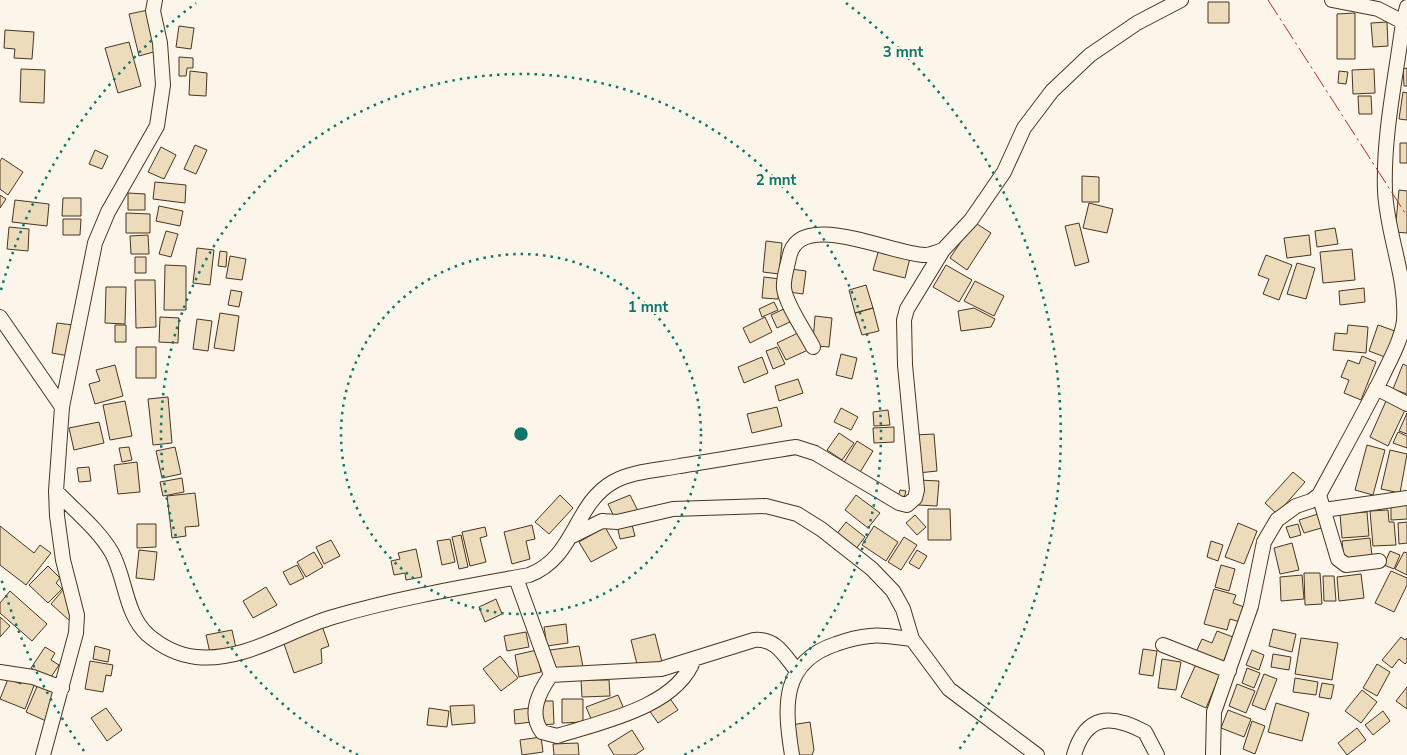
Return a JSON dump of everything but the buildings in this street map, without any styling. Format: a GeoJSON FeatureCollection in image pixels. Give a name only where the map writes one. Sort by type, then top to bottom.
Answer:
{"type":"FeatureCollection","features":[{"type":"Feature","properties":{"kind":"street"},"geometry":{"type":"LineString","coordinates":[[43,755],[76,633],[77,615],[59,540],[56,491],[62,407],[95,243],[108,212],[157,126],[163,85],[160,43],[153,11],[155,0]]}},
{"type":"Feature","properties":{"kind":"street"},"geometry":{"type":"LineString","coordinates":[[56,491],[112,552],[133,614],[146,634],[161,645],[177,653],[196,657],[227,655],[271,642],[330,617],[389,602],[516,578],[544,570],[558,556],[599,494],[613,482],[650,471],[796,446],[815,453],[899,503],[907,505],[911,502],[917,490],[905,365],[904,320],[908,310],[943,250],[980,207],[1004,172],[1024,128],[1052,91],[1090,55],[1137,23],[1181,0]]}},
{"type":"Feature","properties":{"kind":"street"},"geometry":{"type":"LineString","coordinates":[[1332,0],[1378,9],[1403,22]]}},
{"type":"Feature","properties":{"kind":"street"},"geometry":{"type":"LineString","coordinates":[[1213,755],[1214,712],[1251,606],[1264,542],[1270,530],[1290,510],[1311,501],[1319,495],[1398,343],[1406,304],[1405,287],[1390,234],[1385,192],[1386,150],[1403,22],[1407,7],[1405,0]]}},
{"type":"Feature","properties":{"kind":"street"},"geometry":{"type":"LineString","coordinates":[[813,347],[784,291],[790,253],[795,244],[803,238],[827,233],[899,252],[926,255],[943,250]]}},
{"type":"Feature","properties":{"kind":"street"},"geometry":{"type":"LineString","coordinates":[[0,317],[62,407]]}},
{"type":"Feature","properties":{"kind":"street"},"geometry":{"type":"LineString","coordinates":[[1376,388],[1407,404]]}},
{"type":"Feature","properties":{"kind":"street"},"geometry":{"type":"LineString","coordinates":[[1319,495],[1338,559],[1341,563],[1346,565],[1379,561]]}},
{"type":"Feature","properties":{"kind":"street"},"geometry":{"type":"LineString","coordinates":[[1324,510],[1407,498]]}},
{"type":"Feature","properties":{"kind":"street"},"geometry":{"type":"LineString","coordinates":[[572,536],[602,521],[617,522],[673,510],[766,506],[797,514],[821,529],[872,569],[893,591],[903,609],[912,639],[949,689],[1037,755]]}},
{"type":"Feature","properties":{"kind":"street"},"geometry":{"type":"LineString","coordinates":[[516,578],[551,675]]}},
{"type":"Feature","properties":{"kind":"street"},"geometry":{"type":"LineString","coordinates":[[792,755],[788,708],[791,684],[796,671],[807,658],[849,640],[871,635],[912,639]]}},
{"type":"Feature","properties":{"kind":"street"},"geometry":{"type":"LineString","coordinates":[[551,675],[661,669],[764,639],[778,647],[796,671]]}},
{"type":"Feature","properties":{"kind":"street"},"geometry":{"type":"LineString","coordinates":[[1163,645],[1229,670]]}},
{"type":"Feature","properties":{"kind":"street"},"geometry":{"type":"LineString","coordinates":[[551,675],[540,690],[536,707],[538,727],[542,732],[557,736],[647,705],[679,683],[688,673],[694,659]]}},
{"type":"Feature","properties":{"kind":"street"},"geometry":{"type":"LineString","coordinates":[[0,672],[33,677],[62,688]]}},
{"type":"Feature","properties":{"kind":"street"},"geometry":{"type":"LineString","coordinates":[[1074,755],[1087,730],[1099,721],[1108,719],[1145,732],[1157,755]]}},
{"type":"Feature","properties":{"kind":"power"},"geometry":{"type":"LineString","coordinates":[[1268,0],[1407,216]]}}]}
